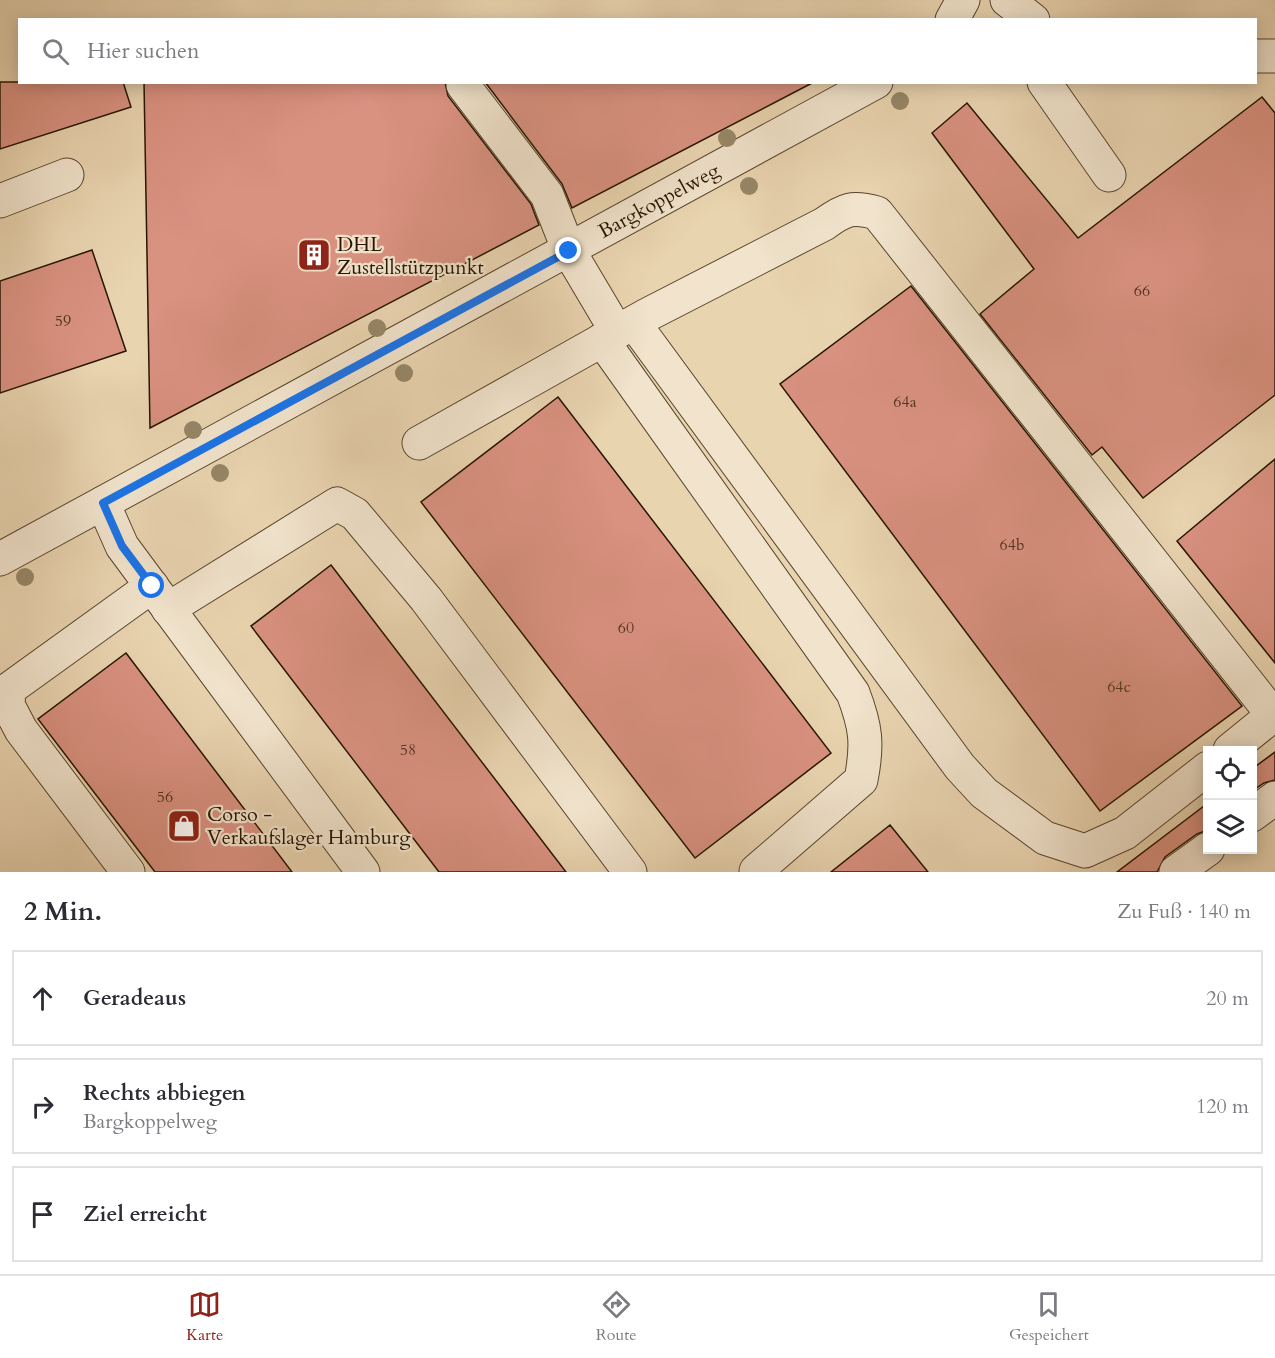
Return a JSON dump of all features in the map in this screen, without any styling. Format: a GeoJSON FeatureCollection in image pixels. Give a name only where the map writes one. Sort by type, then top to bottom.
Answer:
{"type":"FeatureCollection","features":[{"type":"Feature","properties":{"kind":"street"},"geometry":{"type":"LineString","coordinates":[[953,18],[963,0]]}},
{"type":"Feature","properties":{"kind":"street"},"geometry":{"type":"LineString","coordinates":[[1007,0],[1030,18]]}},
{"type":"Feature","properties":{"kind":"street"},"geometry":{"type":"LineString","coordinates":[[1257,56],[1275,56]]}},
{"type":"Feature","properties":{"kind":"street","name":"Bargkoppelweg"},"geometry":{"type":"LineString","coordinates":[[0,559],[872,84]]}},
{"type":"Feature","properties":{"kind":"street"},"geometry":{"type":"LineString","coordinates":[[1045,84],[1109,176]]}},
{"type":"Feature","properties":{"kind":"street"},"geometry":{"type":"LineString","coordinates":[[463,85],[547,195],[569,251],[618,332],[854,693],[865,724],[865,758],[861,780],[756,871]]}},
{"type":"Feature","properties":{"kind":"street"},"geometry":{"type":"LineString","coordinates":[[0,201],[68,175]]}},
{"type":"Feature","properties":{"kind":"street"},"geometry":{"type":"LineString","coordinates":[[419,443],[618,332],[841,213],[857,208],[877,213],[1270,700],[1274,715],[1235,746]]}},
{"type":"Feature","properties":{"kind":"street"},"geometry":{"type":"LineString","coordinates":[[618,332],[953,757],[984,793],[1045,838],[1085,851],[1125,833],[1203,772]]}},
{"type":"Feature","properties":{"kind":"street"},"geometry":{"type":"LineString","coordinates":[[103,503],[122,546],[363,872]]}},
{"type":"Feature","properties":{"kind":"street"},"geometry":{"type":"LineString","coordinates":[[128,872],[21,730],[8,705],[9,689],[160,598],[337,504],[356,514],[426,599],[630,872]]}},
{"type":"Feature","properties":{"kind":"street"},"geometry":{"type":"LineString","coordinates":[[1257,811],[1275,798]]}},
{"type":"Feature","properties":{"kind":"street"},"geometry":{"type":"LineString","coordinates":[[1176,872],[1203,853]]}},
{"type":"Feature","properties":{"kind":"building"},"geometry":{"type":"Polygon","coordinates":[[[0,82],[124,84],[131,107],[0,149],[0,82]]]}},
{"type":"Feature","properties":{"kind":"building","name":"DHL Zustellstützpunkt"},"geometry":{"type":"Polygon","coordinates":[[[144,84],[445,84],[448,96],[531,204],[539,225],[150,428],[144,84]]]}},
{"type":"Feature","properties":{"kind":"building"},"geometry":{"type":"Polygon","coordinates":[[[487,84],[810,84],[572,208],[562,184],[487,84]]]}},
{"type":"Feature","properties":{"kind":"building"},"geometry":{"type":"Polygon","coordinates":[[[1262,97],[1275,113],[1275,395],[1143,498],[1102,447],[1092,455],[980,314],[1034,269],[932,133],[967,103],[1078,238],[1262,97]]]}},
{"type":"Feature","properties":{"kind":"building"},"geometry":{"type":"Polygon","coordinates":[[[92,250],[126,351],[0,393],[0,281],[92,250]]]}},
{"type":"Feature","properties":{"kind":"building"},"geometry":{"type":"Polygon","coordinates":[[[911,286],[1242,706],[1100,811],[780,384],[911,286]]]}},
{"type":"Feature","properties":{"kind":"building"},"geometry":{"type":"Polygon","coordinates":[[[558,397],[831,753],[695,858],[421,502],[558,397]]]}},
{"type":"Feature","properties":{"kind":"building"},"geometry":{"type":"Polygon","coordinates":[[[1275,459],[1275,663],[1177,541],[1275,459]]]}},
{"type":"Feature","properties":{"kind":"building"},"geometry":{"type":"Polygon","coordinates":[[[331,565],[566,872],[439,872],[251,626],[331,565]]]}},
{"type":"Feature","properties":{"kind":"building"},"geometry":{"type":"Polygon","coordinates":[[[126,653],[292,872],[155,872],[38,719],[126,653]]]}},
{"type":"Feature","properties":{"kind":"building"},"geometry":{"type":"Polygon","coordinates":[[[1275,752],[1275,780],[1257,788],[1257,765],[1275,752]]]}},
{"type":"Feature","properties":{"kind":"building"},"geometry":{"type":"Polygon","coordinates":[[[1203,807],[1203,832],[1165,857],[1157,872],[1117,872],[1203,807]]]}},
{"type":"Feature","properties":{"kind":"building"},"geometry":{"type":"Polygon","coordinates":[[[890,825],[928,872],[831,872],[890,825]]]}},
{"type":"Feature","properties":{"kind":"place","name":"DHL Zustellstützpunkt"},"geometry":{"type":"Point","coordinates":[314,255]}},
{"type":"Feature","properties":{"kind":"place","name":"Corso - Verkaufslager Hamburg"},"geometry":{"type":"Point","coordinates":[184,826]}},
{"type":"Feature","properties":{"kind":"route"},"geometry":{"type":"LineString","coordinates":[[152,586],[122,546],[103,503],[569,251]]}}]}
